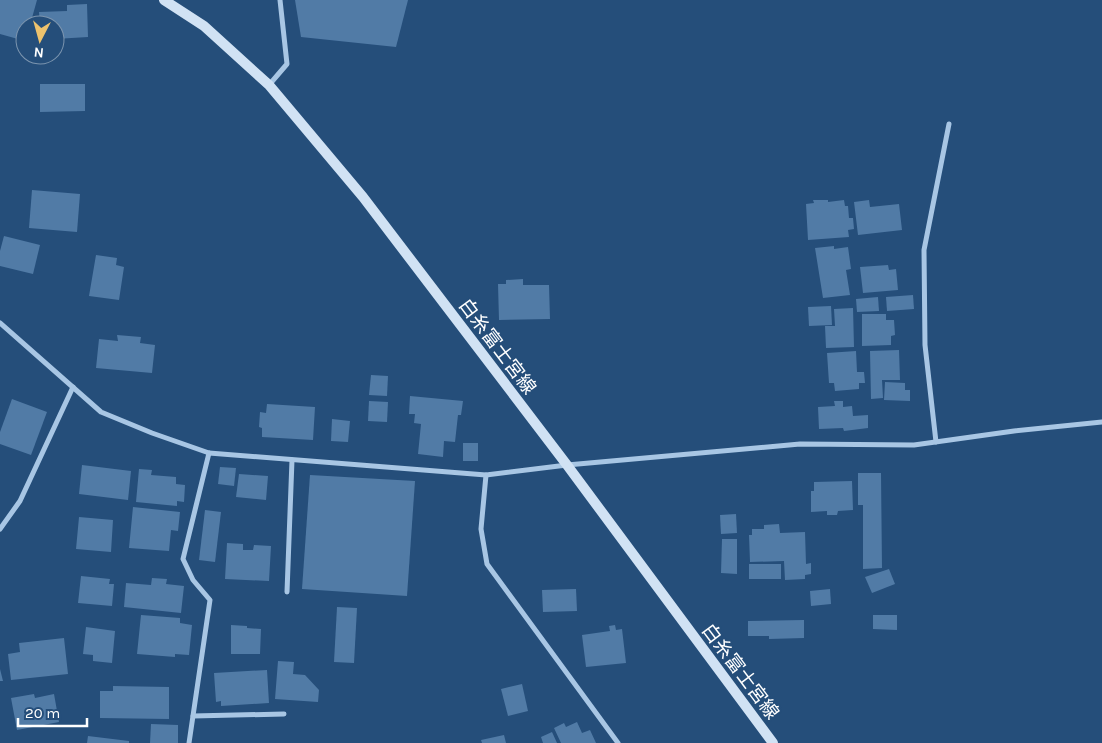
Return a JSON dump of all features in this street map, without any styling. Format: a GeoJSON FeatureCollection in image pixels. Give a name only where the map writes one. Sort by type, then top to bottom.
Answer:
{"type":"FeatureCollection","features":[{"type":"Feature","properties":{"kind":"main road","name":"白糸富士宮線"},"geometry":{"type":"LineString","coordinates":[[164,0],[204,26],[269,85],[363,197],[773,743]]}},
{"type":"Feature","properties":{"kind":"street"},"geometry":{"type":"LineString","coordinates":[[269,85],[287,64],[280,0]]}},
{"type":"Feature","properties":{"kind":"street"},"geometry":{"type":"LineString","coordinates":[[936,442],[925,345],[924,250],[949,124]]}},
{"type":"Feature","properties":{"kind":"street"},"geometry":{"type":"LineString","coordinates":[[0,323],[101,412],[152,433],[209,453],[486,475],[566,465],[800,444],[914,445],[1102,422]]}},
{"type":"Feature","properties":{"kind":"street"},"geometry":{"type":"LineString","coordinates":[[0,529],[20,501],[73,388]]}},
{"type":"Feature","properties":{"kind":"street"},"geometry":{"type":"LineString","coordinates":[[189,743],[210,600],[193,580],[183,559],[209,453]]}},
{"type":"Feature","properties":{"kind":"street"},"geometry":{"type":"LineString","coordinates":[[287,592],[292,460]]}},
{"type":"Feature","properties":{"kind":"street"},"geometry":{"type":"LineString","coordinates":[[486,475],[481,529],[487,564],[618,743]]}},
{"type":"Feature","properties":{"kind":"street"},"geometry":{"type":"LineString","coordinates":[[193,716],[284,714]]}},
{"type":"Feature","properties":{"kind":"building"},"geometry":{"type":"Polygon","coordinates":[[[0,0],[37,0],[33,15],[15,15],[15,38],[0,34],[0,0]]]}},
{"type":"Feature","properties":{"kind":"building"},"geometry":{"type":"Polygon","coordinates":[[[295,0],[408,0],[396,47],[301,37],[295,0]]]}},
{"type":"Feature","properties":{"kind":"building"},"geometry":{"type":"Polygon","coordinates":[[[87,4],[88,37],[65,38],[65,15],[39,15],[39,12],[67,11],[67,5],[87,4]]]}},
{"type":"Feature","properties":{"kind":"building"},"geometry":{"type":"Polygon","coordinates":[[[40,84],[85,84],[85,111],[40,112],[40,84]]]}},
{"type":"Feature","properties":{"kind":"building"},"geometry":{"type":"Polygon","coordinates":[[[32,190],[80,194],[77,232],[29,228],[32,190]]]}},
{"type":"Feature","properties":{"kind":"building"},"geometry":{"type":"Polygon","coordinates":[[[813,200],[828,200],[828,202],[844,200],[845,206],[848,206],[849,218],[853,218],[854,229],[848,230],[849,237],[808,240],[806,204],[814,203],[813,200]]]}},
{"type":"Feature","properties":{"kind":"building"},"geometry":{"type":"Polygon","coordinates":[[[869,200],[870,207],[899,204],[902,230],[858,235],[854,202],[869,200]]]}},
{"type":"Feature","properties":{"kind":"building"},"geometry":{"type":"Polygon","coordinates":[[[4,236],[40,245],[33,274],[0,266],[0,251],[4,236]]]}},
{"type":"Feature","properties":{"kind":"building"},"geometry":{"type":"Polygon","coordinates":[[[834,246],[834,249],[848,247],[851,269],[846,270],[850,295],[823,298],[815,248],[834,246]]]}},
{"type":"Feature","properties":{"kind":"building"},"geometry":{"type":"Polygon","coordinates":[[[96,255],[117,258],[116,265],[124,267],[119,300],[89,296],[96,255]]]}},
{"type":"Feature","properties":{"kind":"building"},"geometry":{"type":"Polygon","coordinates":[[[888,265],[889,270],[896,269],[898,290],[863,293],[860,267],[888,265]]]}},
{"type":"Feature","properties":{"kind":"building"},"geometry":{"type":"Polygon","coordinates":[[[523,279],[523,285],[549,285],[550,319],[499,320],[498,284],[506,284],[506,280],[523,279]]]}},
{"type":"Feature","properties":{"kind":"building"},"geometry":{"type":"Polygon","coordinates":[[[913,295],[914,309],[887,311],[886,297],[913,295]]]}},
{"type":"Feature","properties":{"kind":"building"},"geometry":{"type":"Polygon","coordinates":[[[878,297],[879,311],[857,312],[856,299],[878,297]]]}},
{"type":"Feature","properties":{"kind":"building"},"geometry":{"type":"Polygon","coordinates":[[[831,306],[832,325],[809,326],[808,307],[831,306]]]}},
{"type":"Feature","properties":{"kind":"building"},"geometry":{"type":"Polygon","coordinates":[[[853,308],[854,347],[826,348],[825,326],[835,326],[834,309],[853,308]]]}},
{"type":"Feature","properties":{"kind":"building"},"geometry":{"type":"Polygon","coordinates":[[[862,314],[886,314],[886,320],[894,320],[895,335],[891,336],[891,345],[862,346],[862,314]]]}},
{"type":"Feature","properties":{"kind":"building"},"geometry":{"type":"Polygon","coordinates":[[[117,335],[141,337],[140,343],[155,345],[152,373],[96,368],[99,339],[118,341],[117,335]]]}},
{"type":"Feature","properties":{"kind":"building"},"geometry":{"type":"Polygon","coordinates":[[[899,350],[900,380],[882,380],[883,398],[871,399],[870,351],[899,350]]]}},
{"type":"Feature","properties":{"kind":"building"},"geometry":{"type":"Polygon","coordinates":[[[856,351],[857,372],[864,372],[865,383],[859,383],[859,389],[835,391],[834,383],[829,383],[827,353],[856,351]]]}},
{"type":"Feature","properties":{"kind":"building"},"geometry":{"type":"Polygon","coordinates":[[[371,375],[388,376],[387,396],[369,395],[371,375]]]}},
{"type":"Feature","properties":{"kind":"building"},"geometry":{"type":"Polygon","coordinates":[[[885,382],[905,383],[905,390],[910,390],[910,401],[884,400],[885,382]]]}},
{"type":"Feature","properties":{"kind":"building"},"geometry":{"type":"Polygon","coordinates":[[[410,396],[463,401],[461,415],[458,415],[455,442],[444,441],[443,457],[418,454],[421,424],[414,423],[415,414],[409,414],[410,396]]]}},
{"type":"Feature","properties":{"kind":"building"},"geometry":{"type":"Polygon","coordinates":[[[12,399],[47,412],[31,455],[0,444],[0,432],[12,399]]]}},
{"type":"Feature","properties":{"kind":"building"},"geometry":{"type":"Polygon","coordinates":[[[369,401],[388,402],[387,422],[368,421],[369,401]]]}},
{"type":"Feature","properties":{"kind":"building"},"geometry":{"type":"Polygon","coordinates":[[[834,401],[843,401],[843,407],[852,406],[853,416],[868,415],[868,428],[844,431],[843,428],[819,429],[818,407],[835,406],[834,401]]]}},
{"type":"Feature","properties":{"kind":"building"},"geometry":{"type":"Polygon","coordinates":[[[267,404],[315,407],[313,440],[262,437],[262,428],[259,427],[260,412],[266,413],[267,404]]]}},
{"type":"Feature","properties":{"kind":"building"},"geometry":{"type":"Polygon","coordinates":[[[332,419],[350,421],[348,442],[331,441],[332,419]]]}},
{"type":"Feature","properties":{"kind":"building"},"geometry":{"type":"Polygon","coordinates":[[[463,443],[478,443],[478,461],[463,461],[463,443]]]}},
{"type":"Feature","properties":{"kind":"building"},"geometry":{"type":"Polygon","coordinates":[[[82,465],[131,471],[128,500],[79,494],[82,465]]]}},
{"type":"Feature","properties":{"kind":"building"},"geometry":{"type":"Polygon","coordinates":[[[220,467],[236,468],[234,486],[218,484],[220,467]]]}},
{"type":"Feature","properties":{"kind":"building"},"geometry":{"type":"Polygon","coordinates":[[[139,469],[152,470],[151,475],[176,477],[176,484],[185,485],[184,502],[177,501],[177,506],[136,502],[139,469]]]}},
{"type":"Feature","properties":{"kind":"building"},"geometry":{"type":"Polygon","coordinates":[[[858,473],[881,473],[882,568],[863,569],[863,505],[858,505],[858,473]]]}},
{"type":"Feature","properties":{"kind":"building"},"geometry":{"type":"Polygon","coordinates":[[[239,474],[268,476],[266,500],[236,497],[239,474]]]}},
{"type":"Feature","properties":{"kind":"building"},"geometry":{"type":"Polygon","coordinates":[[[310,475],[415,481],[407,596],[302,589],[310,475]]]}},
{"type":"Feature","properties":{"kind":"building"},"geometry":{"type":"Polygon","coordinates":[[[852,481],[853,510],[838,511],[837,515],[827,515],[827,511],[811,512],[811,491],[814,491],[814,482],[852,481]]]}},
{"type":"Feature","properties":{"kind":"building"},"geometry":{"type":"Polygon","coordinates":[[[133,507],[180,512],[178,531],[171,530],[169,551],[129,548],[133,507]]]}},
{"type":"Feature","properties":{"kind":"building"},"geometry":{"type":"Polygon","coordinates":[[[205,510],[221,512],[215,562],[199,560],[205,510]]]}},
{"type":"Feature","properties":{"kind":"building"},"geometry":{"type":"Polygon","coordinates":[[[736,514],[737,533],[721,534],[720,515],[736,514]]]}},
{"type":"Feature","properties":{"kind":"building"},"geometry":{"type":"Polygon","coordinates":[[[79,517],[113,520],[111,552],[76,549],[79,517]]]}},
{"type":"Feature","properties":{"kind":"building"},"geometry":{"type":"Polygon","coordinates":[[[779,524],[780,533],[805,532],[806,564],[811,563],[811,574],[805,575],[805,579],[785,580],[784,561],[750,562],[749,535],[752,535],[752,529],[764,529],[764,525],[779,524]]]}},
{"type":"Feature","properties":{"kind":"building"},"geometry":{"type":"Polygon","coordinates":[[[722,539],[737,539],[737,574],[721,573],[722,539]]]}},
{"type":"Feature","properties":{"kind":"building"},"geometry":{"type":"Polygon","coordinates":[[[227,543],[243,544],[243,550],[253,550],[254,545],[271,546],[269,581],[225,579],[227,543]]]}},
{"type":"Feature","properties":{"kind":"building"},"geometry":{"type":"Polygon","coordinates":[[[749,564],[781,564],[781,579],[749,579],[749,564]]]}},
{"type":"Feature","properties":{"kind":"building"},"geometry":{"type":"Polygon","coordinates":[[[889,569],[895,584],[872,593],[865,577],[889,569]]]}},
{"type":"Feature","properties":{"kind":"building"},"geometry":{"type":"Polygon","coordinates":[[[81,576],[110,579],[109,584],[114,584],[112,606],[78,603],[81,576]]]}},
{"type":"Feature","properties":{"kind":"building"},"geometry":{"type":"Polygon","coordinates":[[[152,578],[167,579],[166,584],[184,586],[181,613],[124,607],[126,583],[151,585],[152,578]]]}},
{"type":"Feature","properties":{"kind":"building"},"geometry":{"type":"Polygon","coordinates":[[[576,589],[577,611],[543,612],[542,590],[576,589]]]}},
{"type":"Feature","properties":{"kind":"building"},"geometry":{"type":"Polygon","coordinates":[[[830,589],[831,604],[811,606],[810,591],[830,589]]]}},
{"type":"Feature","properties":{"kind":"building"},"geometry":{"type":"Polygon","coordinates":[[[337,607],[357,608],[354,663],[334,662],[337,607]]]}},
{"type":"Feature","properties":{"kind":"building"},"geometry":{"type":"Polygon","coordinates":[[[141,615],[180,618],[180,623],[192,625],[189,655],[175,654],[175,657],[137,654],[141,615]]]}},
{"type":"Feature","properties":{"kind":"building"},"geometry":{"type":"Polygon","coordinates":[[[873,615],[897,615],[897,630],[873,629],[873,615]]]}},
{"type":"Feature","properties":{"kind":"building"},"geometry":{"type":"Polygon","coordinates":[[[804,620],[804,638],[769,639],[769,636],[748,636],[748,621],[804,620]]]}},
{"type":"Feature","properties":{"kind":"building"},"geometry":{"type":"Polygon","coordinates":[[[231,625],[261,629],[260,654],[231,654],[231,625]]]}},
{"type":"Feature","properties":{"kind":"building"},"geometry":{"type":"Polygon","coordinates":[[[615,625],[616,630],[622,629],[626,663],[586,667],[582,635],[610,631],[609,626],[615,625]]]}},
{"type":"Feature","properties":{"kind":"building"},"geometry":{"type":"Polygon","coordinates":[[[86,627],[115,631],[112,663],[93,661],[93,655],[83,654],[86,627]]]}},
{"type":"Feature","properties":{"kind":"building"},"geometry":{"type":"Polygon","coordinates":[[[64,638],[68,674],[11,680],[8,654],[20,652],[19,643],[64,638]]]}},
{"type":"Feature","properties":{"kind":"building"},"geometry":{"type":"Polygon","coordinates":[[[278,661],[294,662],[293,674],[305,675],[319,690],[318,702],[275,699],[278,661]]]}},
{"type":"Feature","properties":{"kind":"building"},"geometry":{"type":"Polygon","coordinates":[[[0,669],[3,681],[0,681],[0,669]]]}},
{"type":"Feature","properties":{"kind":"building"},"geometry":{"type":"Polygon","coordinates":[[[267,670],[269,703],[221,706],[221,701],[216,702],[214,673],[267,670]]]}},
{"type":"Feature","properties":{"kind":"building"},"geometry":{"type":"Polygon","coordinates":[[[522,684],[528,711],[508,716],[501,689],[522,684]]]}},
{"type":"Feature","properties":{"kind":"building"},"geometry":{"type":"Polygon","coordinates":[[[113,686],[169,687],[169,719],[100,718],[100,691],[113,691],[113,686]]]}},
{"type":"Feature","properties":{"kind":"building"},"geometry":{"type":"Polygon","coordinates":[[[34,694],[35,698],[54,694],[59,722],[17,730],[11,698],[34,694]]]}},
{"type":"Feature","properties":{"kind":"building"},"geometry":{"type":"Polygon","coordinates":[[[577,722],[582,733],[590,730],[596,743],[561,743],[554,728],[564,723],[566,727],[577,722]]]}},
{"type":"Feature","properties":{"kind":"building"},"geometry":{"type":"Polygon","coordinates":[[[151,724],[178,725],[178,743],[150,743],[151,724]]]}},
{"type":"Feature","properties":{"kind":"building"},"geometry":{"type":"Polygon","coordinates":[[[552,732],[557,743],[543,743],[541,737],[552,732]]]}},
{"type":"Feature","properties":{"kind":"building"},"geometry":{"type":"Polygon","coordinates":[[[504,735],[506,743],[482,743],[481,740],[504,735]]]}},
{"type":"Feature","properties":{"kind":"building"},"geometry":{"type":"Polygon","coordinates":[[[88,736],[129,741],[129,743],[87,743],[88,736]]]}}]}
